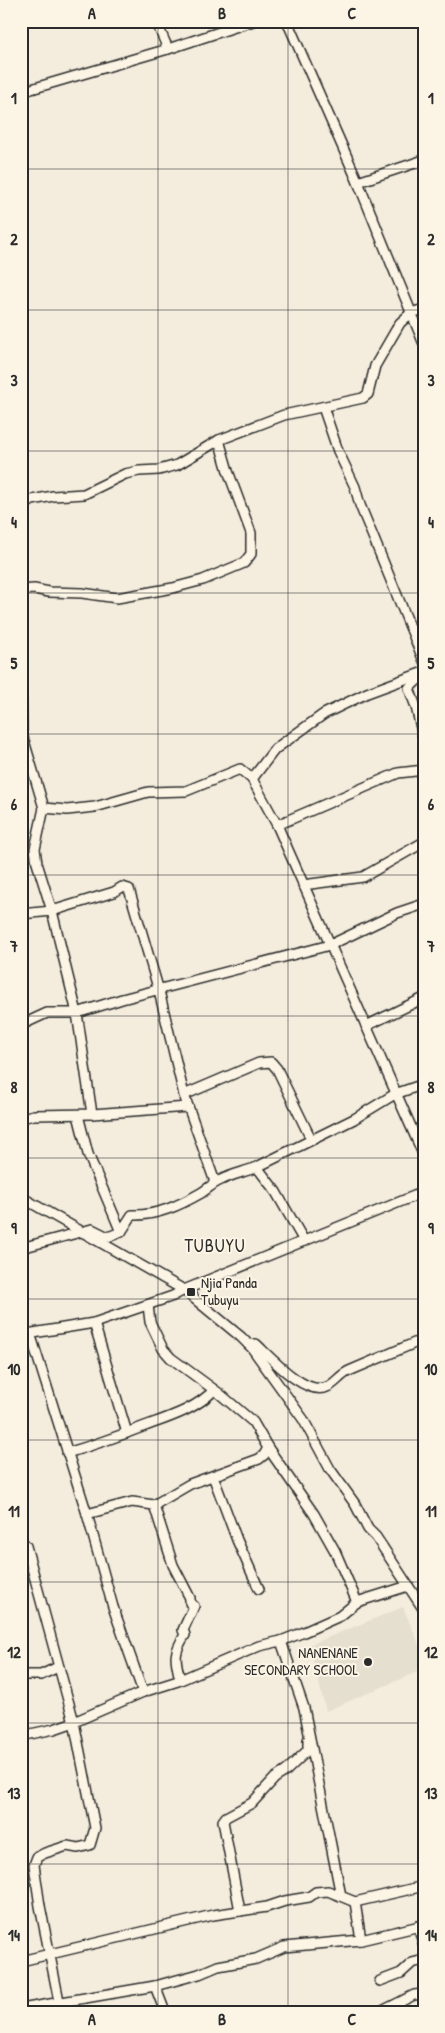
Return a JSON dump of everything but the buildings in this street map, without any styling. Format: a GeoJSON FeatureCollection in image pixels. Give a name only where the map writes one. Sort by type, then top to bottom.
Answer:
{"type":"FeatureCollection","features":[{"type":"Feature","properties":{"kind":"street"},"geometry":{"type":"LineString","coordinates":[[156,21],[168,49]]}},
{"type":"Feature","properties":{"kind":"street"},"geometry":{"type":"LineString","coordinates":[[21,92],[168,49],[253,21]]}},
{"type":"Feature","properties":{"kind":"street"},"geometry":{"type":"LineString","coordinates":[[287,21],[358,182],[424,344]]}},
{"type":"Feature","properties":{"kind":"street"},"geometry":{"type":"LineString","coordinates":[[358,182],[424,160]]}},
{"type":"Feature","properties":{"kind":"street"},"geometry":{"type":"LineString","coordinates":[[21,508],[32,500],[53,496],[84,494],[125,474],[177,466],[219,440],[284,415],[359,400],[367,396],[374,366],[400,323],[411,313],[424,309]]}},
{"type":"Feature","properties":{"kind":"street"},"geometry":{"type":"LineString","coordinates":[[323,407],[338,451],[355,487],[360,505],[424,661]]}},
{"type":"Feature","properties":{"kind":"street"},"geometry":{"type":"LineString","coordinates":[[21,590],[34,589],[49,592],[82,593],[116,598],[196,582],[244,563],[251,554],[251,533],[228,471],[219,440]]}},
{"type":"Feature","properties":{"kind":"street"},"geometry":{"type":"LineString","coordinates":[[424,673],[409,688],[416,707],[424,741]]}},
{"type":"Feature","properties":{"kind":"street"},"geometry":{"type":"LineString","coordinates":[[252,779],[275,750],[324,714],[367,693],[424,673]]}},
{"type":"Feature","properties":{"kind":"street"},"geometry":{"type":"LineString","coordinates":[[21,694],[22,734],[44,808],[36,840],[36,856],[78,1013],[92,1114]]}},
{"type":"Feature","properties":{"kind":"street"},"geometry":{"type":"LineString","coordinates":[[44,808],[67,810],[95,807],[148,792],[186,791],[240,769],[252,779],[277,825],[424,1156]]}},
{"type":"Feature","properties":{"kind":"street"},"geometry":{"type":"LineString","coordinates":[[277,825],[398,772],[424,770]]}},
{"type":"Feature","properties":{"kind":"street"},"geometry":{"type":"LineString","coordinates":[[303,885],[363,877],[424,842]]}},
{"type":"Feature","properties":{"kind":"street"},"geometry":{"type":"LineString","coordinates":[[21,914],[52,911],[114,892],[122,887],[128,888],[133,899],[159,991],[184,1094],[215,1182]]}},
{"type":"Feature","properties":{"kind":"street"},"geometry":{"type":"LineString","coordinates":[[21,1025],[47,1013],[78,1013],[330,945],[397,914],[424,904]]}},
{"type":"Feature","properties":{"kind":"street"},"geometry":{"type":"LineString","coordinates":[[366,1026],[424,998]]}},
{"type":"Feature","properties":{"kind":"street"},"geometry":{"type":"LineString","coordinates":[[184,1094],[259,1063],[271,1062],[277,1069],[311,1139]]}},
{"type":"Feature","properties":{"kind":"street"},"geometry":{"type":"LineString","coordinates":[[21,1248],[92,1229],[108,1237],[121,1232],[132,1215],[145,1216],[175,1207],[202,1193],[215,1182],[230,1175],[244,1173],[257,1167],[354,1119],[395,1094],[424,1084]]}},
{"type":"Feature","properties":{"kind":"street"},"geometry":{"type":"LineString","coordinates":[[21,1118],[43,1115],[78,1115],[188,1107]]}},
{"type":"Feature","properties":{"kind":"street"},"geometry":{"type":"LineString","coordinates":[[78,1115],[88,1154],[121,1232]]}},
{"type":"Feature","properties":{"kind":"street"},"geometry":{"type":"LineString","coordinates":[[257,1167],[276,1192],[304,1241]]}},
{"type":"Feature","properties":{"kind":"street"},"geometry":{"type":"LineString","coordinates":[[143,1692],[113,1607],[67,1453],[26,1334],[94,1323],[174,1296],[184,1290],[424,1192]]}},
{"type":"Feature","properties":{"kind":"street"},"geometry":{"type":"LineString","coordinates":[[21,1197],[184,1290],[248,1344],[307,1425],[330,1469],[355,1504],[368,1529],[376,1537],[424,1610]]}},
{"type":"Feature","properties":{"kind":"street"},"geometry":{"type":"LineString","coordinates":[[148,1305],[150,1322],[162,1349],[253,1422],[268,1448],[314,1514],[334,1551],[357,1602]]}},
{"type":"Feature","properties":{"kind":"street"},"geometry":{"type":"LineString","coordinates":[[94,1323],[127,1433]]}},
{"type":"Feature","properties":{"kind":"street"},"geometry":{"type":"LineString","coordinates":[[248,1344],[256,1344],[285,1371],[305,1384],[319,1389],[329,1386],[353,1368],[424,1339]]}},
{"type":"Feature","properties":{"kind":"street"},"geometry":{"type":"LineString","coordinates":[[67,1453],[127,1433],[192,1406],[206,1398],[214,1390]]}},
{"type":"Feature","properties":{"kind":"street"},"geometry":{"type":"LineString","coordinates":[[86,1514],[132,1502],[154,1505],[190,1484],[259,1459],[268,1448]]}},
{"type":"Feature","properties":{"kind":"street"},"geometry":{"type":"LineString","coordinates":[[213,1476],[237,1540],[259,1588]]}},
{"type":"Feature","properties":{"kind":"street"},"geometry":{"type":"LineString","coordinates":[[154,1505],[173,1565],[190,1598],[190,1603],[194,1606],[183,1630],[185,1635],[178,1646],[176,1654],[180,1679]]}},
{"type":"Feature","properties":{"kind":"street"},"geometry":{"type":"LineString","coordinates":[[21,1540],[26,1546],[74,1722],[91,1804],[95,1834],[90,1845],[78,1848],[67,1846],[45,1853],[35,1860],[36,1888],[60,2001]]}},
{"type":"Feature","properties":{"kind":"street"},"geometry":{"type":"LineString","coordinates":[[21,1736],[54,1729],[74,1722],[143,1692],[180,1679],[259,1646],[281,1641],[340,1616],[357,1602],[408,1586]]}},
{"type":"Feature","properties":{"kind":"street"},"geometry":{"type":"LineString","coordinates":[[281,1641],[304,1708],[341,1896]]}},
{"type":"Feature","properties":{"kind":"street"},"geometry":{"type":"LineString","coordinates":[[21,1674],[41,1675],[58,1667]]}},
{"type":"Feature","properties":{"kind":"street"},"geometry":{"type":"LineString","coordinates":[[240,1911],[222,1824],[223,1820],[250,1805],[275,1778],[299,1760],[308,1750],[308,1729]]}},
{"type":"Feature","properties":{"kind":"street"},"geometry":{"type":"LineString","coordinates":[[21,1961],[213,1915],[267,1907],[285,1901],[309,1897],[316,1892],[328,1891],[355,1902],[424,1886]]}},
{"type":"Feature","properties":{"kind":"street"},"geometry":{"type":"LineString","coordinates":[[355,1902],[361,1940]]}},
{"type":"Feature","properties":{"kind":"street"},"geometry":{"type":"LineString","coordinates":[[21,2009],[155,1986],[199,1974],[218,1966],[256,1959],[284,1947],[361,1940],[421,1925],[424,1946]]}},
{"type":"Feature","properties":{"kind":"street"},"geometry":{"type":"LineString","coordinates":[[380,1981],[401,1973],[412,1963],[424,1960]]}},
{"type":"Feature","properties":{"kind":"street"},"geometry":{"type":"LineString","coordinates":[[155,1986],[165,2012]]}},
{"type":"Feature","properties":{"kind":"street"},"geometry":{"type":"LineString","coordinates":[[380,2012],[414,1995],[424,1994]]}},
{"type":"Feature","properties":{"kind":"shaded area","name":"NANENANE SECONDARY SCHOOL"},"geometry":{"type":"Polygon","coordinates":[[[403,1607],[424,1656],[424,1669],[326,1711],[309,1645],[403,1607]]]}},
{"type":"Feature","properties":{"kind":"place","name":"Njia Panda Tubuyu"},"geometry":{"type":"Point","coordinates":[191,1292]}},
{"type":"Feature","properties":{"kind":"place","name":"NANENANE SECONDARY SCHOOL"},"geometry":{"type":"Point","coordinates":[368,1662]}},
{"type":"Feature","properties":{"kind":"district","name":"TUBUYU"},"geometry":{"type":"Point","coordinates":[215,1246]}}]}
